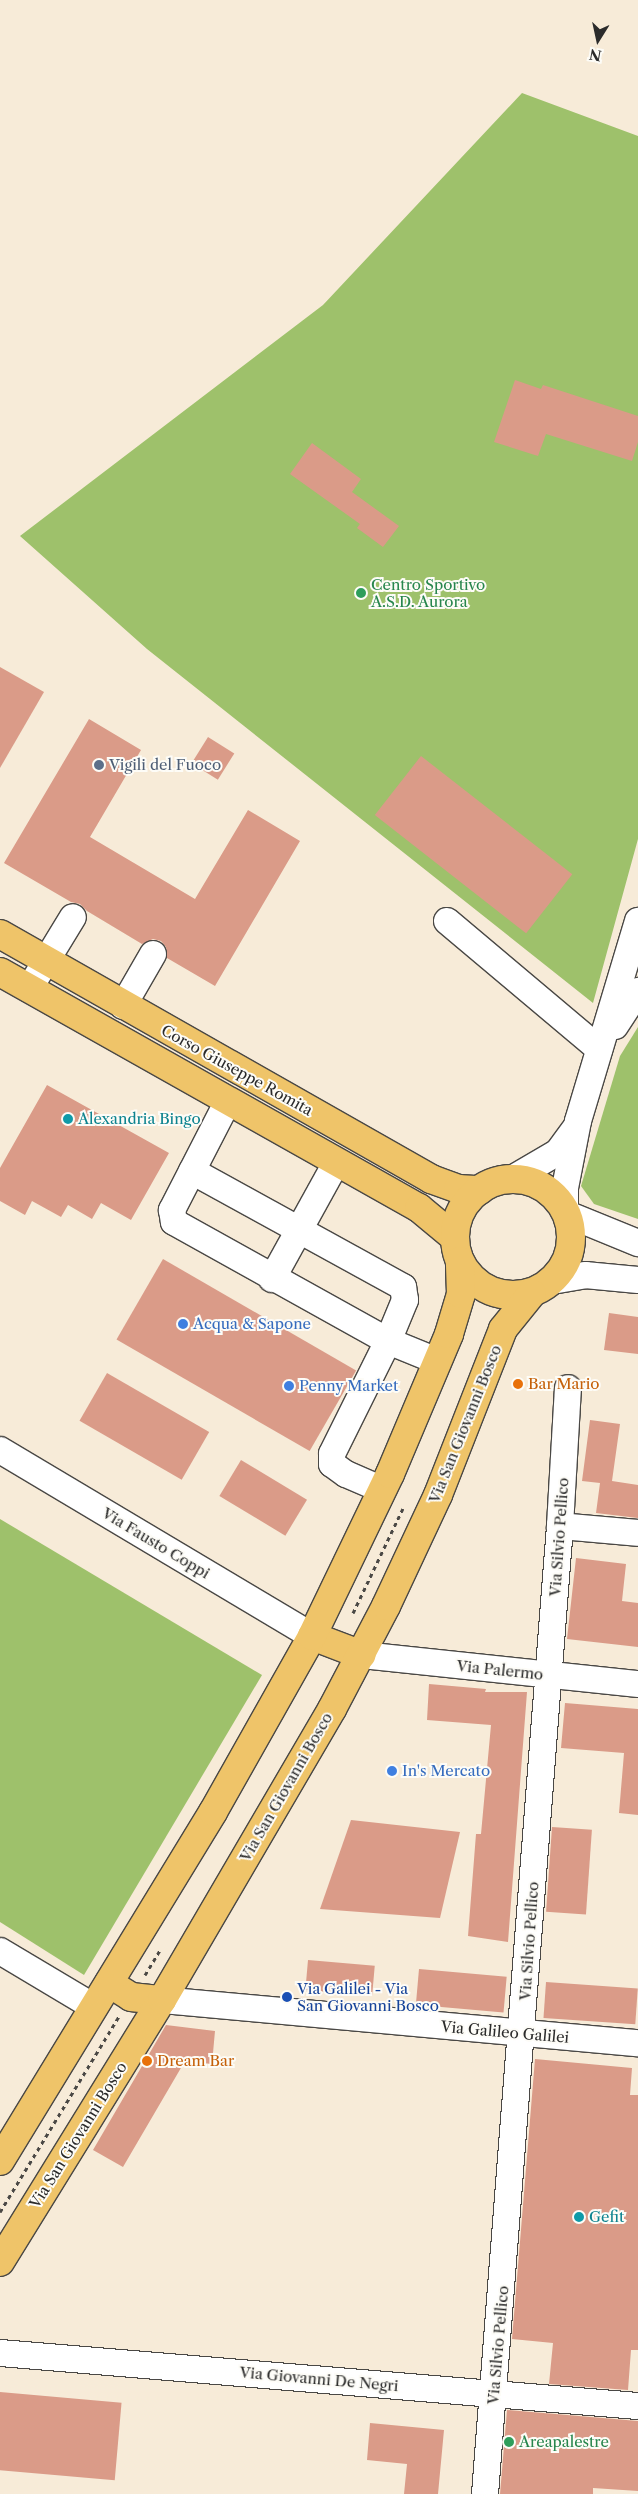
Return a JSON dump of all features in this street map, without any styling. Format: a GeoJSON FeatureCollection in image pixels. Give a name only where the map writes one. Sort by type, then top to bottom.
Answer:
{"type":"FeatureCollection","features":[{"type":"Feature","properties":{"kind":"main road","name":"Corso Giuseppe Romita"},"geometry":{"type":"LineString","coordinates":[[0,934],[123,1006],[431,1179],[458,1188],[480,1190]]}},
{"type":"Feature","properties":{"kind":"main road","name":"Corso Giuseppe Romita"},"geometry":{"type":"LineString","coordinates":[[0,972],[336,1163],[419,1208],[458,1250]]}},
{"type":"Feature","properties":{"kind":"main road"},"geometry":{"type":"LineString","coordinates":[[0,2161],[218,1803],[312,1636],[383,1490],[437,1361],[459,1301],[458,1250],[462,1211],[480,1190],[512,1179],[529,1181],[544,1188],[566,1212],[571,1230],[570,1252],[564,1267],[542,1287],[508,1295],[486,1289],[471,1277],[458,1250]]}},
{"type":"Feature","properties":{"kind":"main road","name":"Via San Giovanni Bosco"},"geometry":{"type":"LineString","coordinates":[[0,2262],[162,2000],[362,1655],[438,1494],[503,1329],[542,1287]]}},
{"type":"Feature","properties":{"kind":"main road"},"geometry":{"type":"LineString","coordinates":[[312,1636],[362,1655]]}},
{"type":"Feature","properties":{"kind":"main road"},"geometry":{"type":"LineString","coordinates":[[109,1983],[131,1996],[162,2000]]}},
{"type":"Feature","properties":{"kind":"street"},"geometry":{"type":"LineString","coordinates":[[29,989],[73,917]]}},
{"type":"Feature","properties":{"kind":"street"},"geometry":{"type":"LineString","coordinates":[[448,921],[599,1049]]}},
{"type":"Feature","properties":{"kind":"street"},"geometry":{"type":"LineString","coordinates":[[512,1179],[558,1152],[574,1133],[638,921]]}},
{"type":"Feature","properties":{"kind":"street"},"geometry":{"type":"LineString","coordinates":[[123,1006],[153,954]]}},
{"type":"Feature","properties":{"kind":"street"},"geometry":{"type":"LineString","coordinates":[[599,1049],[638,992]]}},
{"type":"Feature","properties":{"kind":"street"},"geometry":{"type":"LineString","coordinates":[[228,1101],[172,1210],[174,1222],[272,1279],[388,1341],[437,1361]]}},
{"type":"Feature","properties":{"kind":"street"},"geometry":{"type":"LineString","coordinates":[[578,1121],[565,1188],[566,1212],[638,1243]]}},
{"type":"Feature","properties":{"kind":"street"},"geometry":{"type":"LineString","coordinates":[[272,1279],[336,1163]]}},
{"type":"Feature","properties":{"kind":"street"},"geometry":{"type":"LineString","coordinates":[[192,1171],[403,1286],[406,1300],[388,1341],[332,1454],[332,1464],[346,1474],[383,1490]]}},
{"type":"Feature","properties":{"kind":"street"},"geometry":{"type":"LineString","coordinates":[[542,1287],[585,1275],[638,1280]]}},
{"type":"Feature","properties":{"kind":"street","name":"Via Silvio Pellico"},"geometry":{"type":"LineString","coordinates":[[485,2494],[549,1676],[568,1388]]}},
{"type":"Feature","properties":{"kind":"street","name":"Via Fausto Coppi"},"geometry":{"type":"LineString","coordinates":[[0,1450],[312,1636]]}},
{"type":"Feature","properties":{"kind":"street"},"geometry":{"type":"LineString","coordinates":[[560,1526],[638,1533]]}},
{"type":"Feature","properties":{"kind":"street","name":"Via Palermo"},"geometry":{"type":"LineString","coordinates":[[362,1655],[638,1684]]}},
{"type":"Feature","properties":{"kind":"street"},"geometry":{"type":"LineString","coordinates":[[0,1951],[94,2007]]}},
{"type":"Feature","properties":{"kind":"street","name":"Via Galileo Galilei"},"geometry":{"type":"LineString","coordinates":[[162,2000],[638,2043]]}},
{"type":"Feature","properties":{"kind":"street","name":"Via Giovanni De Negri"},"geometry":{"type":"LineString","coordinates":[[0,2354],[638,2406]]}},
{"type":"Feature","properties":{"kind":"path"},"geometry":{"type":"LineString","coordinates":[[0,2212],[111,2030]]}},
{"type":"Feature","properties":{"kind":"green space","name":"Centro Sportivo A.S.D. Aurora"},"geometry":{"type":"Polygon","coordinates":[[[522,93],[638,136],[638,839],[593,1003],[147,649],[20,536],[323,305],[522,93]]]}},
{"type":"Feature","properties":{"kind":"green space"},"geometry":{"type":"Polygon","coordinates":[[[638,1027],[638,1219],[594,1204],[581,1186],[620,1056],[638,1027]]]}},
{"type":"Feature","properties":{"kind":"green space"},"geometry":{"type":"Polygon","coordinates":[[[0,1519],[262,1675],[84,1975],[0,1922],[0,1519]]]}},
{"type":"Feature","properties":{"kind":"building"},"geometry":{"type":"Polygon","coordinates":[[[515,380],[541,389],[543,385],[638,416],[638,442],[632,461],[546,434],[538,456],[494,442],[515,380]]]}},
{"type":"Feature","properties":{"kind":"building"},"geometry":{"type":"Polygon","coordinates":[[[312,443],[361,479],[352,492],[399,526],[383,547],[357,528],[360,524],[290,474],[312,443]]]}},
{"type":"Feature","properties":{"kind":"building"},"geometry":{"type":"Polygon","coordinates":[[[0,667],[44,692],[0,768],[0,667]]]}},
{"type":"Feature","properties":{"kind":"building"},"geometry":{"type":"Polygon","coordinates":[[[89,719],[141,750],[90,837],[195,899],[248,810],[300,841],[215,986],[167,958],[166,947],[161,941],[153,939],[142,944],[87,911],[80,904],[71,902],[4,863],[89,719]]]}},
{"type":"Feature","properties":{"kind":"building"},"geometry":{"type":"Polygon","coordinates":[[[208,737],[234,753],[218,780],[192,763],[208,737]]]}},
{"type":"Feature","properties":{"kind":"building"},"geometry":{"type":"Polygon","coordinates":[[[421,756],[572,874],[526,933],[375,815],[421,756]]]}},
{"type":"Feature","properties":{"kind":"building","name":"Alexandria Bingo"},"geometry":{"type":"Polygon","coordinates":[[[47,1085],[169,1153],[131,1220],[101,1203],[92,1219],[68,1205],[61,1217],[32,1201],[25,1215],[0,1201],[0,1168],[47,1085]]]}},
{"type":"Feature","properties":{"kind":"building"},"geometry":{"type":"Polygon","coordinates":[[[163,1259],[356,1370],[310,1451],[116,1340],[163,1259]]]}},
{"type":"Feature","properties":{"kind":"building"},"geometry":{"type":"Polygon","coordinates":[[[609,1313],[638,1317],[638,1354],[604,1350],[609,1313]]]}},
{"type":"Feature","properties":{"kind":"building"},"geometry":{"type":"Polygon","coordinates":[[[107,1373],[209,1432],[182,1480],[80,1421],[107,1373]]]}},
{"type":"Feature","properties":{"kind":"building"},"geometry":{"type":"Polygon","coordinates":[[[590,1420],[620,1424],[612,1481],[638,1485],[638,1518],[596,1513],[600,1483],[582,1481],[590,1420]]]}},
{"type":"Feature","properties":{"kind":"building"},"geometry":{"type":"Polygon","coordinates":[[[241,1460],[307,1500],[285,1536],[219,1496],[241,1460]]]}},
{"type":"Feature","properties":{"kind":"building"},"geometry":{"type":"Polygon","coordinates":[[[576,1558],[626,1564],[622,1601],[638,1603],[638,1647],[567,1639],[576,1558]]]}},
{"type":"Feature","properties":{"kind":"building"},"geometry":{"type":"Polygon","coordinates":[[[429,1684],[486,1689],[485,1692],[527,1692],[508,1942],[468,1936],[476,1834],[481,1834],[491,1725],[427,1720],[429,1684]]]}},
{"type":"Feature","properties":{"kind":"building"},"geometry":{"type":"Polygon","coordinates":[[[565,1703],[638,1709],[638,1815],[619,1813],[624,1753],[561,1748],[565,1703]]]}},
{"type":"Feature","properties":{"kind":"building"},"geometry":{"type":"Polygon","coordinates":[[[351,1820],[460,1832],[440,1918],[320,1909],[351,1820]]]}},
{"type":"Feature","properties":{"kind":"building"},"geometry":{"type":"Polygon","coordinates":[[[552,1827],[592,1830],[586,1915],[546,1912],[552,1827]]]}},
{"type":"Feature","properties":{"kind":"building"},"geometry":{"type":"Polygon","coordinates":[[[308,1960],[375,1966],[372,1996],[305,1990],[308,1960]]]}},
{"type":"Feature","properties":{"kind":"building"},"geometry":{"type":"Polygon","coordinates":[[[419,1969],[507,1977],[504,2013],[416,2005],[419,1969]]]}},
{"type":"Feature","properties":{"kind":"building"},"geometry":{"type":"Polygon","coordinates":[[[546,1982],[638,1988],[635,2024],[543,2018],[546,1982]]]}},
{"type":"Feature","properties":{"kind":"building"},"geometry":{"type":"Polygon","coordinates":[[[166,2025],[215,2031],[212,2064],[185,2061],[123,2167],[93,2150],[166,2025]]]}},
{"type":"Feature","properties":{"kind":"building","name":"Gefit"},"geometry":{"type":"Polygon","coordinates":[[[535,2059],[632,2068],[630,2095],[638,2095],[638,2350],[631,2350],[628,2390],[549,2384],[553,2343],[512,2339],[535,2059]]]}},
{"type":"Feature","properties":{"kind":"building"},"geometry":{"type":"Polygon","coordinates":[[[0,2392],[122,2403],[115,2480],[0,2470],[0,2392]]]}},
{"type":"Feature","properties":{"kind":"building"},"geometry":{"type":"Polygon","coordinates":[[[507,2410],[638,2421],[638,2491],[593,2488],[593,2494],[500,2494],[507,2410]]]}},
{"type":"Feature","properties":{"kind":"building"},"geometry":{"type":"Polygon","coordinates":[[[370,2423],[444,2430],[438,2494],[404,2494],[407,2464],[367,2460],[370,2423]]]}},
{"type":"Feature","properties":{"kind":"place","name":"Centro Sportivo A.S.D. Aurora"},"geometry":{"type":"Point","coordinates":[361,593]}},
{"type":"Feature","properties":{"kind":"place","name":"Vigili del Fuoco"},"geometry":{"type":"Point","coordinates":[99,765]}},
{"type":"Feature","properties":{"kind":"place","name":"Alexandria Bingo"},"geometry":{"type":"Point","coordinates":[68,1119]}},
{"type":"Feature","properties":{"kind":"place","name":"Acqua & Sapone"},"geometry":{"type":"Point","coordinates":[183,1324]}},
{"type":"Feature","properties":{"kind":"place","name":"Bar Mario"},"geometry":{"type":"Point","coordinates":[518,1384]}},
{"type":"Feature","properties":{"kind":"place","name":"Penny Market"},"geometry":{"type":"Point","coordinates":[289,1386]}},
{"type":"Feature","properties":{"kind":"place","name":"In's Mercato"},"geometry":{"type":"Point","coordinates":[392,1771]}},
{"type":"Feature","properties":{"kind":"place","name":"Via Galilei - Via San Giovanni Bosco"},"geometry":{"type":"Point","coordinates":[287,1997]}},
{"type":"Feature","properties":{"kind":"place","name":"Dream Bar"},"geometry":{"type":"Point","coordinates":[147,2061]}},
{"type":"Feature","properties":{"kind":"place","name":"Gefit"},"geometry":{"type":"Point","coordinates":[579,2217]}},
{"type":"Feature","properties":{"kind":"place","name":"Areapalestre"},"geometry":{"type":"Point","coordinates":[509,2442]}}]}
